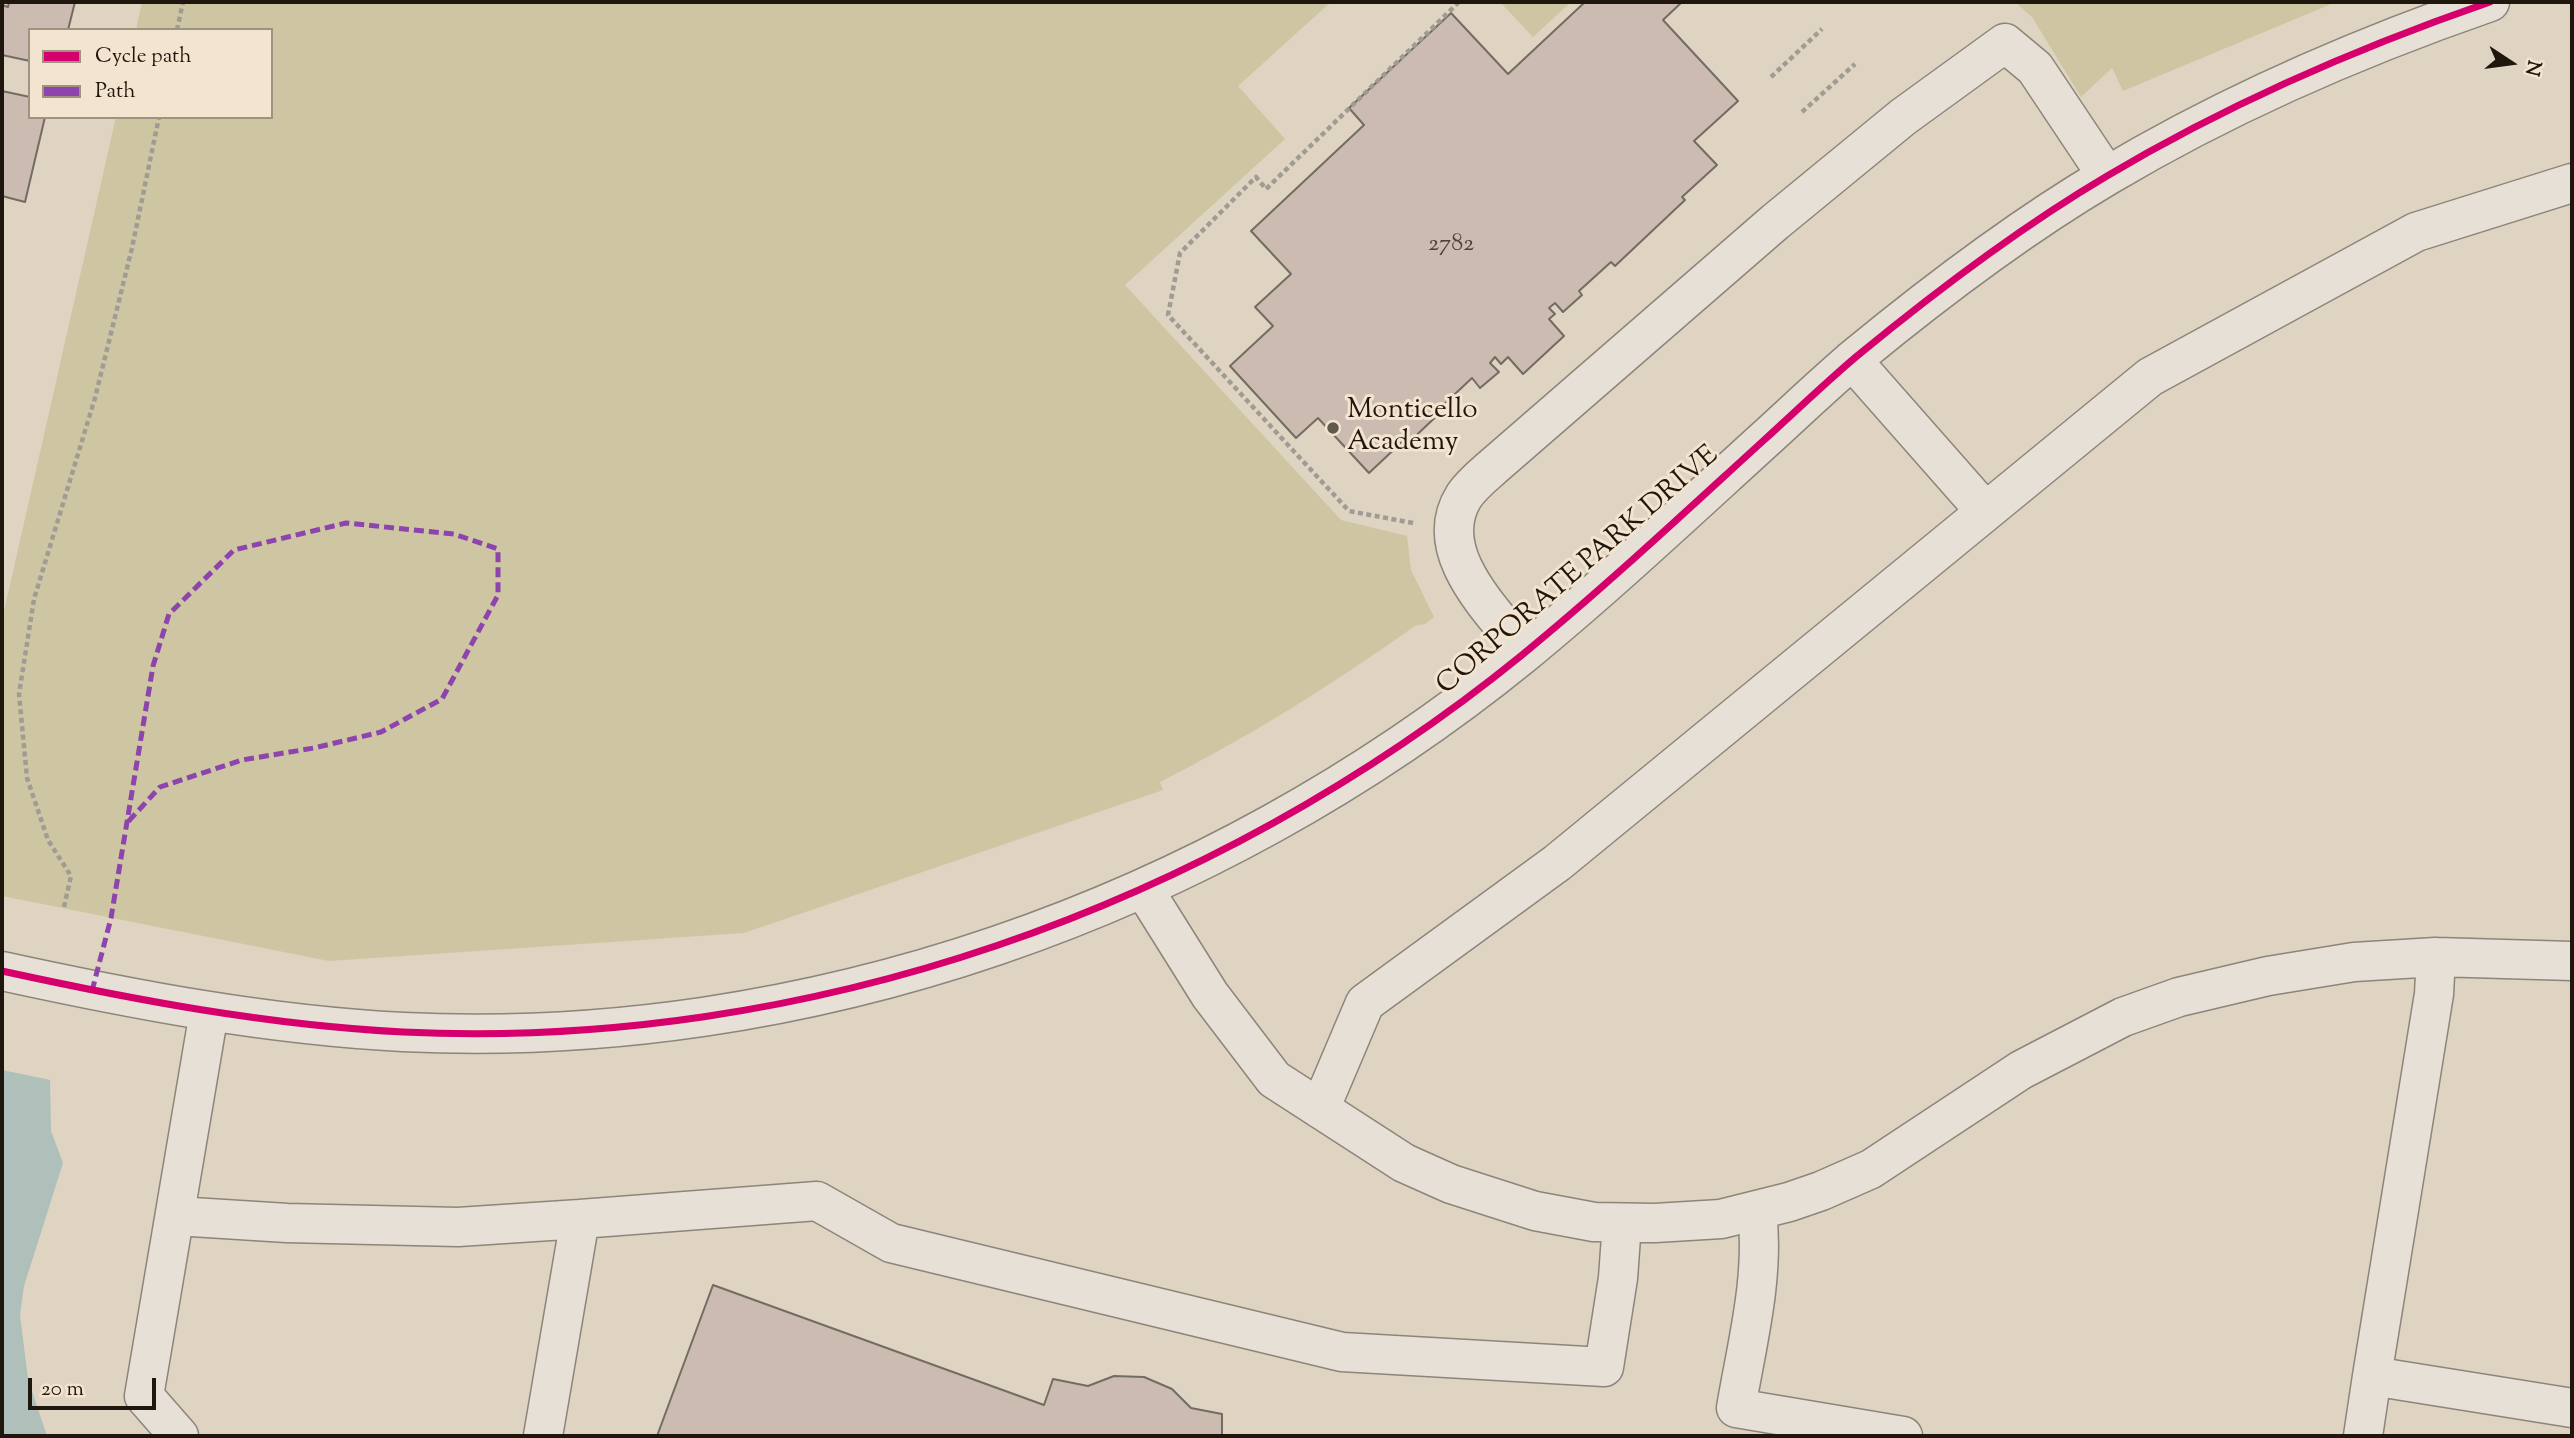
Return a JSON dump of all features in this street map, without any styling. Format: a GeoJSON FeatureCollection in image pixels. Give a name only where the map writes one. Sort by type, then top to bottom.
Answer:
{"type":"FeatureCollection","features":[{"type":"Feature","properties":{"kind":"street","name":"CORPORATE PARK DRIVE"},"geometry":{"type":"LineString","coordinates":[[2,971],[92,991],[209,1012],[316,1026],[409,1032],[511,1032],[671,1021],[829,993],[906,974],[1066,921],[1243,841],[1338,786],[1431,725],[1525,652],[1852,360],[1982,258],[2107,176],[2200,124],[2294,78],[2396,34],[2490,2]]}},
{"type":"Feature","properties":{"kind":"street"},"geometry":{"type":"LineString","coordinates":[[1525,652],[1460,566],[1453,528],[1465,494],[1775,222],[1903,117],[2005,43],[2035,68],[2107,176]]}},
{"type":"Feature","properties":{"kind":"street"},"geometry":{"type":"LineString","coordinates":[[1320,1109],[1365,1003],[1557,863],[2150,377],[2416,232],[2572,184]]}},
{"type":"Feature","properties":{"kind":"street"},"geometry":{"type":"LineString","coordinates":[[1852,360],[1985,511]]}},
{"type":"Feature","properties":{"kind":"street"},"geometry":{"type":"LineString","coordinates":[[1143,888],[1210,995],[1274,1079],[1404,1163],[1451,1184],[1535,1211],[1594,1222],[1689,1222],[1757,1211],[1821,1191],[1871,1168],[2021,1070],[2123,1017],[2179,997],[2268,976],[2354,962],[2436,957],[2572,961]]}},
{"type":"Feature","properties":{"kind":"street"},"geometry":{"type":"LineString","coordinates":[[2362,1436],[2434,994],[2436,957]]}},
{"type":"Feature","properties":{"kind":"street"},"geometry":{"type":"LineString","coordinates":[[178,1436],[144,1396],[209,1012]]}},
{"type":"Feature","properties":{"kind":"street"},"geometry":{"type":"LineString","coordinates":[[176,1216],[287,1223],[458,1227],[817,1201],[891,1244],[1342,1353],[1604,1367],[1618,1278],[1622,1223]]}},
{"type":"Feature","properties":{"kind":"street"},"geometry":{"type":"LineString","coordinates":[[1757,1211],[1760,1265],[1736,1408],[1903,1436]]}},
{"type":"Feature","properties":{"kind":"street"},"geometry":{"type":"LineString","coordinates":[[543,1436],[580,1219]]}},
{"type":"Feature","properties":{"kind":"street"},"geometry":{"type":"LineString","coordinates":[[2372,1376],[2572,1408]]}},
{"type":"Feature","properties":{"kind":"path"},"geometry":{"type":"LineString","coordinates":[[177,28],[183,2]]}},
{"type":"Feature","properties":{"kind":"path"},"geometry":{"type":"LineString","coordinates":[[1418,524],[1349,511],[1168,314],[1180,253],[1256,177],[1266,189],[1459,2]]}},
{"type":"Feature","properties":{"kind":"path"},"geometry":{"type":"LineString","coordinates":[[1771,77],[1822,29]]}},
{"type":"Feature","properties":{"kind":"path"},"geometry":{"type":"LineString","coordinates":[[1802,112],[1855,64]]}},
{"type":"Feature","properties":{"kind":"path"},"geometry":{"type":"LineString","coordinates":[[64,907],[71,876],[48,839],[27,778],[19,694],[34,599],[95,398],[132,248],[159,119]]}},
{"type":"Feature","properties":{"kind":"shaded area"},"geometry":{"type":"Polygon","coordinates":[[[142,2],[1331,2],[1238,86],[1285,139],[1125,285],[1341,520],[1407,536],[1411,570],[1434,617],[1425,624],[1415,626],[1353,669],[1258,728],[1160,782],[1163,790],[744,933],[329,961],[2,896],[2,620],[116,119],[273,119],[273,28],[136,28],[142,2]]]}},
{"type":"Feature","properties":{"kind":"shaded area"},"geometry":{"type":"Polygon","coordinates":[[[1500,2],[1571,2],[1533,37],[1500,2]]]}},
{"type":"Feature","properties":{"kind":"shaded area"},"geometry":{"type":"Polygon","coordinates":[[[2015,2],[2336,2],[2123,91],[2112,68],[2081,97],[2032,17],[2015,2]]]}},
{"type":"Feature","properties":{"kind":"shaded area"},"geometry":{"type":"Polygon","coordinates":[[[2,1070],[50,1080],[51,1131],[63,1163],[24,1286],[20,1315],[28,1379],[47,1436],[2,1436],[2,1070]]]}},
{"type":"Feature","properties":{"kind":"building"},"geometry":{"type":"Polygon","coordinates":[[[9,2],[75,2],[68,28],[28,28],[28,61],[2,55],[2,5],[8,7],[9,2]]]}},
{"type":"Feature","properties":{"kind":"building","name":"Monticello Academy"},"geometry":{"type":"Polygon","coordinates":[[[1585,2],[1682,2],[1663,20],[1738,101],[1694,141],[1717,165],[1682,197],[1685,200],[1615,266],[1611,262],[1579,291],[1582,295],[1563,312],[1555,303],[1549,308],[1555,314],[1549,319],[1564,336],[1523,374],[1508,357],[1501,364],[1495,357],[1490,363],[1499,372],[1480,388],[1472,378],[1406,445],[1402,442],[1369,473],[1318,418],[1296,438],[1230,366],[1273,326],[1255,307],[1291,274],[1251,231],[1364,125],[1349,108],[1451,13],[1508,74],[1585,2]]]}},
{"type":"Feature","properties":{"kind":"building"},"geometry":{"type":"Polygon","coordinates":[[[2,91],[28,97],[28,119],[45,119],[25,202],[2,196],[2,91]]]}},
{"type":"Feature","properties":{"kind":"building"},"geometry":{"type":"Polygon","coordinates":[[[713,1285],[1044,1405],[1053,1379],[1088,1386],[1114,1376],[1144,1377],[1172,1389],[1191,1408],[1222,1414],[1222,1436],[657,1436],[713,1285]]]}},
{"type":"Feature","properties":{"kind":"marked path"},"geometry":{"type":"LineString","coordinates":[[92,991],[111,918],[153,666],[169,614],[234,550],[346,523],[454,534],[498,549],[498,595],[442,699],[381,732],[314,748],[242,760],[160,787],[126,824]]}},
{"type":"Feature","properties":{"kind":"cycle path"},"geometry":{"type":"LineString","coordinates":[[2,971],[151,1001],[302,1024],[403,1032],[554,1032],[704,1017],[852,988],[997,946],[1138,890],[1273,823],[1401,745],[1553,629],[1857,356],[1979,261],[2074,196],[2246,101],[2391,38],[2490,2]]}},
{"type":"Feature","properties":{"kind":"place","name":"Monticello Academy"},"geometry":{"type":"Point","coordinates":[1333,428]}}]}
